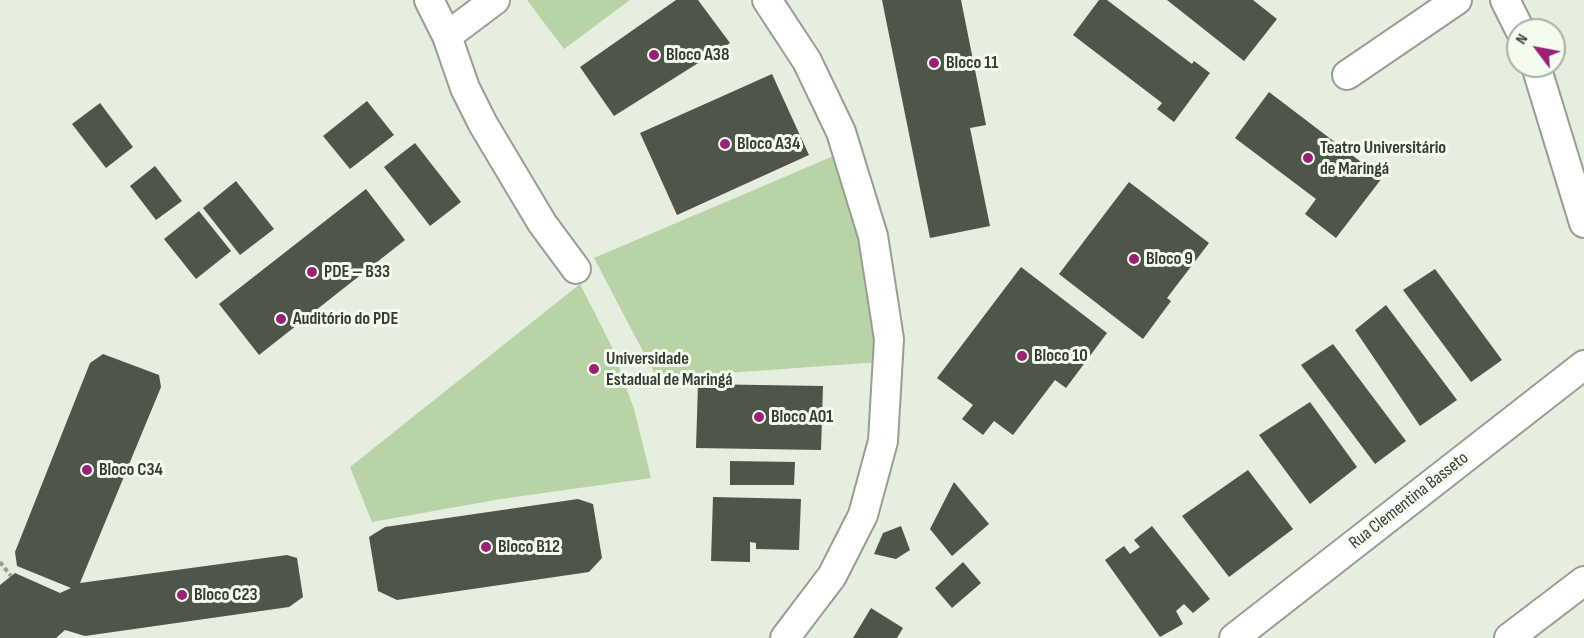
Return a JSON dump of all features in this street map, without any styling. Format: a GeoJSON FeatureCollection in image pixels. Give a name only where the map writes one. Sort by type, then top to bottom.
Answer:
{"type":"FeatureCollection","features":[{"type":"Feature","properties":{"kind":"street"},"geometry":{"type":"LineString","coordinates":[[429,0],[447,36],[465,88],[483,124],[542,223],[576,269]]}},
{"type":"Feature","properties":{"kind":"street"},"geometry":{"type":"LineString","coordinates":[[447,36],[495,0]]}},
{"type":"Feature","properties":{"kind":"street"},"geometry":{"type":"LineString","coordinates":[[767,0],[807,61],[841,132],[873,236],[889,339],[883,441],[863,515],[831,576],[786,638]]}},
{"type":"Feature","properties":{"kind":"street"},"geometry":{"type":"LineString","coordinates":[[1347,75],[1457,0]]}},
{"type":"Feature","properties":{"kind":"street"},"geometry":{"type":"LineString","coordinates":[[1505,0],[1514,18]]}},
{"type":"Feature","properties":{"kind":"street"},"geometry":{"type":"LineString","coordinates":[[1540,78],[1584,223]]}},
{"type":"Feature","properties":{"kind":"street","name":"Rua Clementina Basseto"},"geometry":{"type":"LineString","coordinates":[[1234,638],[1584,365]]}},
{"type":"Feature","properties":{"kind":"street"},"geometry":{"type":"LineString","coordinates":[[1509,638],[1584,581]]}},
{"type":"Feature","properties":{"kind":"path"},"geometry":{"type":"LineString","coordinates":[[0,562],[11,576]]}},
{"type":"Feature","properties":{"kind":"green space"},"geometry":{"type":"Polygon","coordinates":[[[527,0],[630,0],[564,49],[527,0]]]}},
{"type":"Feature","properties":{"kind":"green space"},"geometry":{"type":"Polygon","coordinates":[[[843,152],[855,186],[880,362],[657,378],[594,258],[843,152]]]}},
{"type":"Feature","properties":{"kind":"green space"},"geometry":{"type":"Polygon","coordinates":[[[580,284],[611,345],[634,409],[651,478],[501,499],[372,522],[350,467],[580,284]]]}},
{"type":"Feature","properties":{"kind":"building","name":"Bloco A38"},"geometry":{"type":"Polygon","coordinates":[[[676,0],[698,0],[730,43],[614,116],[580,67],[676,0]]]}},
{"type":"Feature","properties":{"kind":"building","name":"Bloco 11"},"geometry":{"type":"Polygon","coordinates":[[[882,0],[961,0],[986,125],[970,128],[990,226],[930,238],[882,0]]]}},
{"type":"Feature","properties":{"kind":"building"},"geometry":{"type":"Polygon","coordinates":[[[1099,0],[1107,0],[1192,64],[1194,61],[1210,73],[1174,122],[1157,109],[1162,103],[1073,35],[1099,0]]]}},
{"type":"Feature","properties":{"kind":"building"},"geometry":{"type":"Polygon","coordinates":[[[1167,0],[1253,0],[1277,19],[1244,61],[1167,0]]]}},
{"type":"Feature","properties":{"kind":"building","name":"Bloco A34"},"geometry":{"type":"Polygon","coordinates":[[[772,74],[809,155],[677,215],[640,133],[772,74]]]}},
{"type":"Feature","properties":{"kind":"building","name":"Teatro Universitário de Maringá"},"geometry":{"type":"Polygon","coordinates":[[[1269,92],[1382,178],[1336,238],[1305,214],[1316,199],[1235,138],[1269,92]]]}},
{"type":"Feature","properties":{"kind":"building"},"geometry":{"type":"Polygon","coordinates":[[[367,101],[394,135],[350,169],[323,136],[367,101]]]}},
{"type":"Feature","properties":{"kind":"building"},"geometry":{"type":"Polygon","coordinates":[[[100,103],[133,147],[106,168],[72,124],[100,103]]]}},
{"type":"Feature","properties":{"kind":"building"},"geometry":{"type":"Polygon","coordinates":[[[415,143],[461,202],[430,226],[384,167],[415,143]]]}},
{"type":"Feature","properties":{"kind":"building"},"geometry":{"type":"Polygon","coordinates":[[[155,166],[182,201],[156,220],[130,186],[155,166]]]}},
{"type":"Feature","properties":{"kind":"building"},"geometry":{"type":"Polygon","coordinates":[[[236,181],[274,229],[240,255],[203,208],[236,181]]]}},
{"type":"Feature","properties":{"kind":"building","name":"Bloco 9"},"geometry":{"type":"Polygon","coordinates":[[[1129,182],[1209,243],[1167,298],[1171,301],[1143,339],[1059,274],[1129,182]]]}},
{"type":"Feature","properties":{"kind":"building","name":"PDE – B33"},"geometry":{"type":"Polygon","coordinates":[[[366,189],[405,240],[259,355],[219,304],[366,189]]]}},
{"type":"Feature","properties":{"kind":"building"},"geometry":{"type":"Polygon","coordinates":[[[199,211],[231,251],[196,279],[164,239],[199,211]]]}},
{"type":"Feature","properties":{"kind":"building","name":"Bloco 10"},"geometry":{"type":"Polygon","coordinates":[[[1021,267],[1107,333],[1066,388],[1055,380],[1013,435],[994,421],[983,435],[962,419],[973,405],[937,378],[1021,267]]]}},
{"type":"Feature","properties":{"kind":"building"},"geometry":{"type":"Polygon","coordinates":[[[1435,269],[1502,360],[1471,382],[1403,290],[1435,269]]]}},
{"type":"Feature","properties":{"kind":"building"},"geometry":{"type":"Polygon","coordinates":[[[1386,305],[1457,400],[1420,426],[1355,330],[1386,305]]]}},
{"type":"Feature","properties":{"kind":"building"},"geometry":{"type":"Polygon","coordinates":[[[1333,344],[1406,441],[1375,464],[1301,365],[1333,344]]]}},
{"type":"Feature","properties":{"kind":"building"},"geometry":{"type":"Polygon","coordinates":[[[103,354],[159,375],[161,387],[80,583],[287,555],[297,558],[303,597],[289,607],[85,636],[65,630],[56,638],[0,638],[0,585],[15,573],[60,593],[71,588],[17,566],[15,552],[90,363],[103,354]]]}},
{"type":"Feature","properties":{"kind":"building","name":"Bloco A01"},"geometry":{"type":"Polygon","coordinates":[[[698,384],[823,386],[821,450],[696,448],[698,384]]]}},
{"type":"Feature","properties":{"kind":"building"},"geometry":{"type":"Polygon","coordinates":[[[1310,402],[1357,467],[1310,504],[1259,435],[1310,402]]]}},
{"type":"Feature","properties":{"kind":"building"},"geometry":{"type":"Polygon","coordinates":[[[730,461],[795,462],[794,485],[730,485],[730,461]]]}},
{"type":"Feature","properties":{"kind":"building"},"geometry":{"type":"Polygon","coordinates":[[[1248,470],[1293,529],[1229,577],[1182,516],[1248,470]]]}},
{"type":"Feature","properties":{"kind":"building"},"geometry":{"type":"Polygon","coordinates":[[[954,482],[989,524],[952,556],[930,529],[954,482]]]}},
{"type":"Feature","properties":{"kind":"building"},"geometry":{"type":"Polygon","coordinates":[[[713,497],[801,499],[799,550],[756,549],[756,543],[750,542],[750,562],[711,561],[713,497]]]}},
{"type":"Feature","properties":{"kind":"building","name":"Bloco B12"},"geometry":{"type":"Polygon","coordinates":[[[578,499],[593,504],[602,558],[589,572],[397,600],[378,591],[369,537],[385,527],[578,499]]]}},
{"type":"Feature","properties":{"kind":"building"},"geometry":{"type":"Polygon","coordinates":[[[901,526],[910,550],[896,559],[874,554],[883,533],[901,526]]]}},
{"type":"Feature","properties":{"kind":"building"},"geometry":{"type":"Polygon","coordinates":[[[1152,526],[1210,599],[1193,613],[1184,604],[1176,611],[1183,624],[1160,637],[1105,560],[1124,546],[1130,554],[1140,547],[1134,540],[1152,526]]]}},
{"type":"Feature","properties":{"kind":"building"},"geometry":{"type":"Polygon","coordinates":[[[963,562],[981,583],[952,608],[935,588],[963,562]]]}},
{"type":"Feature","properties":{"kind":"building"},"geometry":{"type":"Polygon","coordinates":[[[871,608],[903,628],[897,638],[853,638],[871,608]]]}},
{"type":"Feature","properties":{"kind":"place","name":"Bloco A38"},"geometry":{"type":"Point","coordinates":[654,55]}},
{"type":"Feature","properties":{"kind":"place","name":"Bloco 11"},"geometry":{"type":"Point","coordinates":[934,63]}},
{"type":"Feature","properties":{"kind":"place","name":"Bloco A34"},"geometry":{"type":"Point","coordinates":[725,144]}},
{"type":"Feature","properties":{"kind":"place","name":"Teatro Universitário de Maringá"},"geometry":{"type":"Point","coordinates":[1308,158]}},
{"type":"Feature","properties":{"kind":"place","name":"Bloco 9"},"geometry":{"type":"Point","coordinates":[1134,259]}},
{"type":"Feature","properties":{"kind":"place","name":"PDE – B33"},"geometry":{"type":"Point","coordinates":[312,272]}},
{"type":"Feature","properties":{"kind":"place","name":"Auditório do PDE"},"geometry":{"type":"Point","coordinates":[281,319]}},
{"type":"Feature","properties":{"kind":"place","name":"Bloco 10"},"geometry":{"type":"Point","coordinates":[1022,356]}},
{"type":"Feature","properties":{"kind":"place","name":"Universidade Estadual de Maringá"},"geometry":{"type":"Point","coordinates":[594,369]}},
{"type":"Feature","properties":{"kind":"place","name":"Bloco A01"},"geometry":{"type":"Point","coordinates":[759,417]}},
{"type":"Feature","properties":{"kind":"place","name":"Bloco C34"},"geometry":{"type":"Point","coordinates":[87,470]}},
{"type":"Feature","properties":{"kind":"place","name":"Bloco B12"},"geometry":{"type":"Point","coordinates":[486,547]}},
{"type":"Feature","properties":{"kind":"place","name":"Bloco C23"},"geometry":{"type":"Point","coordinates":[182,595]}}]}
